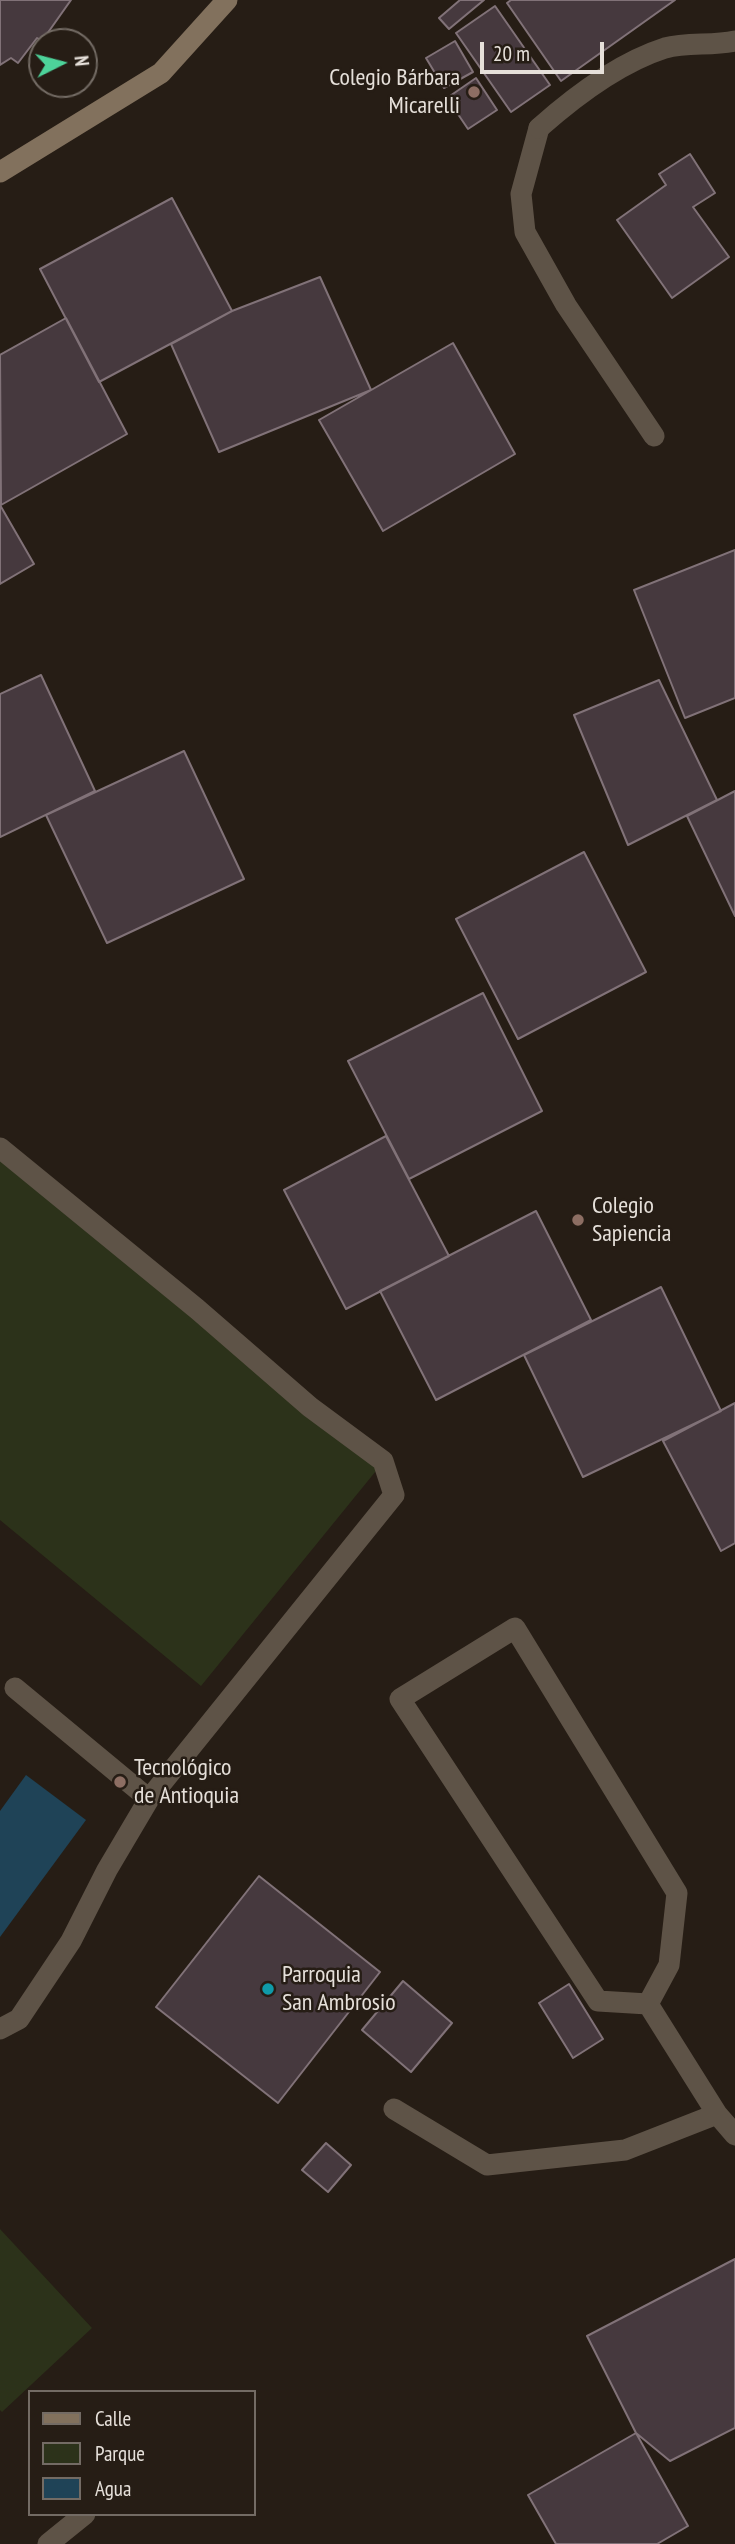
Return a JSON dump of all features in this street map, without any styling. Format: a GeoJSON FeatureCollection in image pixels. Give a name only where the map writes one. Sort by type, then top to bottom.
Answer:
{"type":"FeatureCollection","features":[{"type":"Feature","properties":{"kind":"street"},"geometry":{"type":"LineString","coordinates":[[0,172],[161,73],[227,0]]}},
{"type":"Feature","properties":{"kind":"street"},"geometry":{"type":"LineString","coordinates":[[654,436],[566,305],[524,232],[521,194],[538,128],[575,96],[630,62],[667,48],[735,41]]}},
{"type":"Feature","properties":{"kind":"street"},"geometry":{"type":"LineString","coordinates":[[0,1148],[197,1309],[310,1407],[383,1461],[394,1495],[149,1799],[107,1870],[71,1941],[19,2019],[0,2029]]}},
{"type":"Feature","properties":{"kind":"street"},"geometry":{"type":"LineString","coordinates":[[515,1628],[677,1894],[669,1965],[648,2004],[598,2001],[400,1699],[515,1628]]}},
{"type":"Feature","properties":{"kind":"street"},"geometry":{"type":"LineString","coordinates":[[15,1688],[149,1799]]}},
{"type":"Feature","properties":{"kind":"street"},"geometry":{"type":"LineString","coordinates":[[648,2004],[717,2114],[735,2135]]}},
{"type":"Feature","properties":{"kind":"street"},"geometry":{"type":"LineString","coordinates":[[394,2109],[487,2165],[625,2150],[717,2114]]}},
{"type":"Feature","properties":{"kind":"street"},"geometry":{"type":"LineString","coordinates":[[48,2544],[83,2516]]}},
{"type":"Feature","properties":{"kind":"green space"},"geometry":{"type":"Polygon","coordinates":[[[0,1153],[380,1466],[201,1686],[0,1520],[0,1153]]]}},
{"type":"Feature","properties":{"kind":"green space"},"geometry":{"type":"Polygon","coordinates":[[[0,2229],[92,2328],[2,2412],[0,2410],[0,2229]]]}},
{"type":"Feature","properties":{"kind":"water"},"geometry":{"type":"Polygon","coordinates":[[[26,1775],[86,1820],[0,1937],[0,1811],[26,1775]]]}},
{"type":"Feature","properties":{"kind":"building"},"geometry":{"type":"Polygon","coordinates":[[[0,0],[71,0],[51,28],[28,28],[28,50],[18,63],[11,58],[0,65],[0,0]]]}},
{"type":"Feature","properties":{"kind":"building"},"geometry":{"type":"Polygon","coordinates":[[[460,0],[484,0],[449,29],[439,18],[460,0]]]}},
{"type":"Feature","properties":{"kind":"building"},"geometry":{"type":"Polygon","coordinates":[[[511,0],[675,0],[561,81],[507,3],[511,0]]]}},
{"type":"Feature","properties":{"kind":"building"},"geometry":{"type":"Polygon","coordinates":[[[495,6],[550,85],[511,112],[456,33],[495,6]]]}},
{"type":"Feature","properties":{"kind":"building"},"geometry":{"type":"Polygon","coordinates":[[[455,41],[473,72],[444,88],[426,58],[455,41]]]}},
{"type":"Feature","properties":{"kind":"building"},"geometry":{"type":"Polygon","coordinates":[[[476,78],[497,110],[468,129],[447,98],[476,78]]]}},
{"type":"Feature","properties":{"kind":"building"},"geometry":{"type":"Polygon","coordinates":[[[690,154],[715,193],[693,207],[729,257],[672,298],[617,220],[666,185],[659,174],[690,154]]]}},
{"type":"Feature","properties":{"kind":"building"},"geometry":{"type":"Polygon","coordinates":[[[172,198],[232,311],[99,382],[40,269],[172,198]]]}},
{"type":"Feature","properties":{"kind":"building"},"geometry":{"type":"Polygon","coordinates":[[[320,277],[371,390],[219,452],[171,344],[232,311],[320,277]]]}},
{"type":"Feature","properties":{"kind":"building"},"geometry":{"type":"Polygon","coordinates":[[[66,318],[127,434],[1,505],[0,355],[66,318]]]}},
{"type":"Feature","properties":{"kind":"building"},"geometry":{"type":"Polygon","coordinates":[[[453,343],[515,454],[383,531],[319,420],[453,343]]]}},
{"type":"Feature","properties":{"kind":"building"},"geometry":{"type":"Polygon","coordinates":[[[0,505],[34,564],[0,584],[0,505]]]}},
{"type":"Feature","properties":{"kind":"building"},"geometry":{"type":"Polygon","coordinates":[[[735,550],[735,698],[685,718],[634,590],[735,550]]]}},
{"type":"Feature","properties":{"kind":"building"},"geometry":{"type":"Polygon","coordinates":[[[41,675],[95,791],[0,837],[0,694],[41,675]]]}},
{"type":"Feature","properties":{"kind":"building"},"geometry":{"type":"Polygon","coordinates":[[[659,680],[717,800],[628,845],[574,715],[659,680]]]}},
{"type":"Feature","properties":{"kind":"building"},"geometry":{"type":"Polygon","coordinates":[[[184,751],[244,879],[107,943],[46,815],[184,751]]]}},
{"type":"Feature","properties":{"kind":"building"},"geometry":{"type":"Polygon","coordinates":[[[735,791],[735,916],[687,816],[735,791]]]}},
{"type":"Feature","properties":{"kind":"building"},"geometry":{"type":"Polygon","coordinates":[[[584,852],[646,972],[518,1039],[456,919],[584,852]]]}},
{"type":"Feature","properties":{"kind":"building"},"geometry":{"type":"Polygon","coordinates":[[[483,993],[542,1111],[409,1179],[348,1061],[483,993]]]}},
{"type":"Feature","properties":{"kind":"building"},"geometry":{"type":"Polygon","coordinates":[[[386,1136],[449,1256],[346,1309],[284,1190],[386,1136]]]}},
{"type":"Feature","properties":{"kind":"building"},"geometry":{"type":"Polygon","coordinates":[[[536,1211],[591,1320],[436,1400],[380,1291],[536,1211]]]}},
{"type":"Feature","properties":{"kind":"building"},"geometry":{"type":"Polygon","coordinates":[[[661,1287],[721,1411],[583,1477],[524,1355],[661,1287]]]}},
{"type":"Feature","properties":{"kind":"building"},"geometry":{"type":"Polygon","coordinates":[[[735,1403],[735,1543],[721,1551],[663,1441],[735,1403]]]}},
{"type":"Feature","properties":{"kind":"building","name":"Parroquia San Ambrosio"},"geometry":{"type":"Polygon","coordinates":[[[259,1876],[380,1972],[278,2103],[156,2007],[259,1876]]]}},
{"type":"Feature","properties":{"kind":"building"},"geometry":{"type":"Polygon","coordinates":[[[403,1981],[452,2023],[411,2072],[362,2030],[403,1981]]]}},
{"type":"Feature","properties":{"kind":"building"},"geometry":{"type":"Polygon","coordinates":[[[569,1984],[603,2039],[573,2058],[539,2003],[569,1984]]]}},
{"type":"Feature","properties":{"kind":"building"},"geometry":{"type":"Polygon","coordinates":[[[326,2143],[351,2165],[328,2192],[302,2170],[326,2143]]]}},
{"type":"Feature","properties":{"kind":"building"},"geometry":{"type":"Polygon","coordinates":[[[735,2259],[735,2428],[670,2461],[636,2433],[587,2336],[735,2259]]]}},
{"type":"Feature","properties":{"kind":"building"},"geometry":{"type":"Polygon","coordinates":[[[636,2433],[688,2526],[657,2544],[556,2544],[528,2495],[636,2433]]]}},
{"type":"Feature","properties":{"kind":"place","name":"Colegio Bárbara Micarelli"},"geometry":{"type":"Point","coordinates":[474,92]}},
{"type":"Feature","properties":{"kind":"place","name":"Colegio Sapiencia"},"geometry":{"type":"Point","coordinates":[578,1220]}},
{"type":"Feature","properties":{"kind":"place","name":"Tecnológico de Antioquia"},"geometry":{"type":"Point","coordinates":[120,1782]}},
{"type":"Feature","properties":{"kind":"place","name":"Parroquia San Ambrosio"},"geometry":{"type":"Point","coordinates":[268,1989]}}]}
